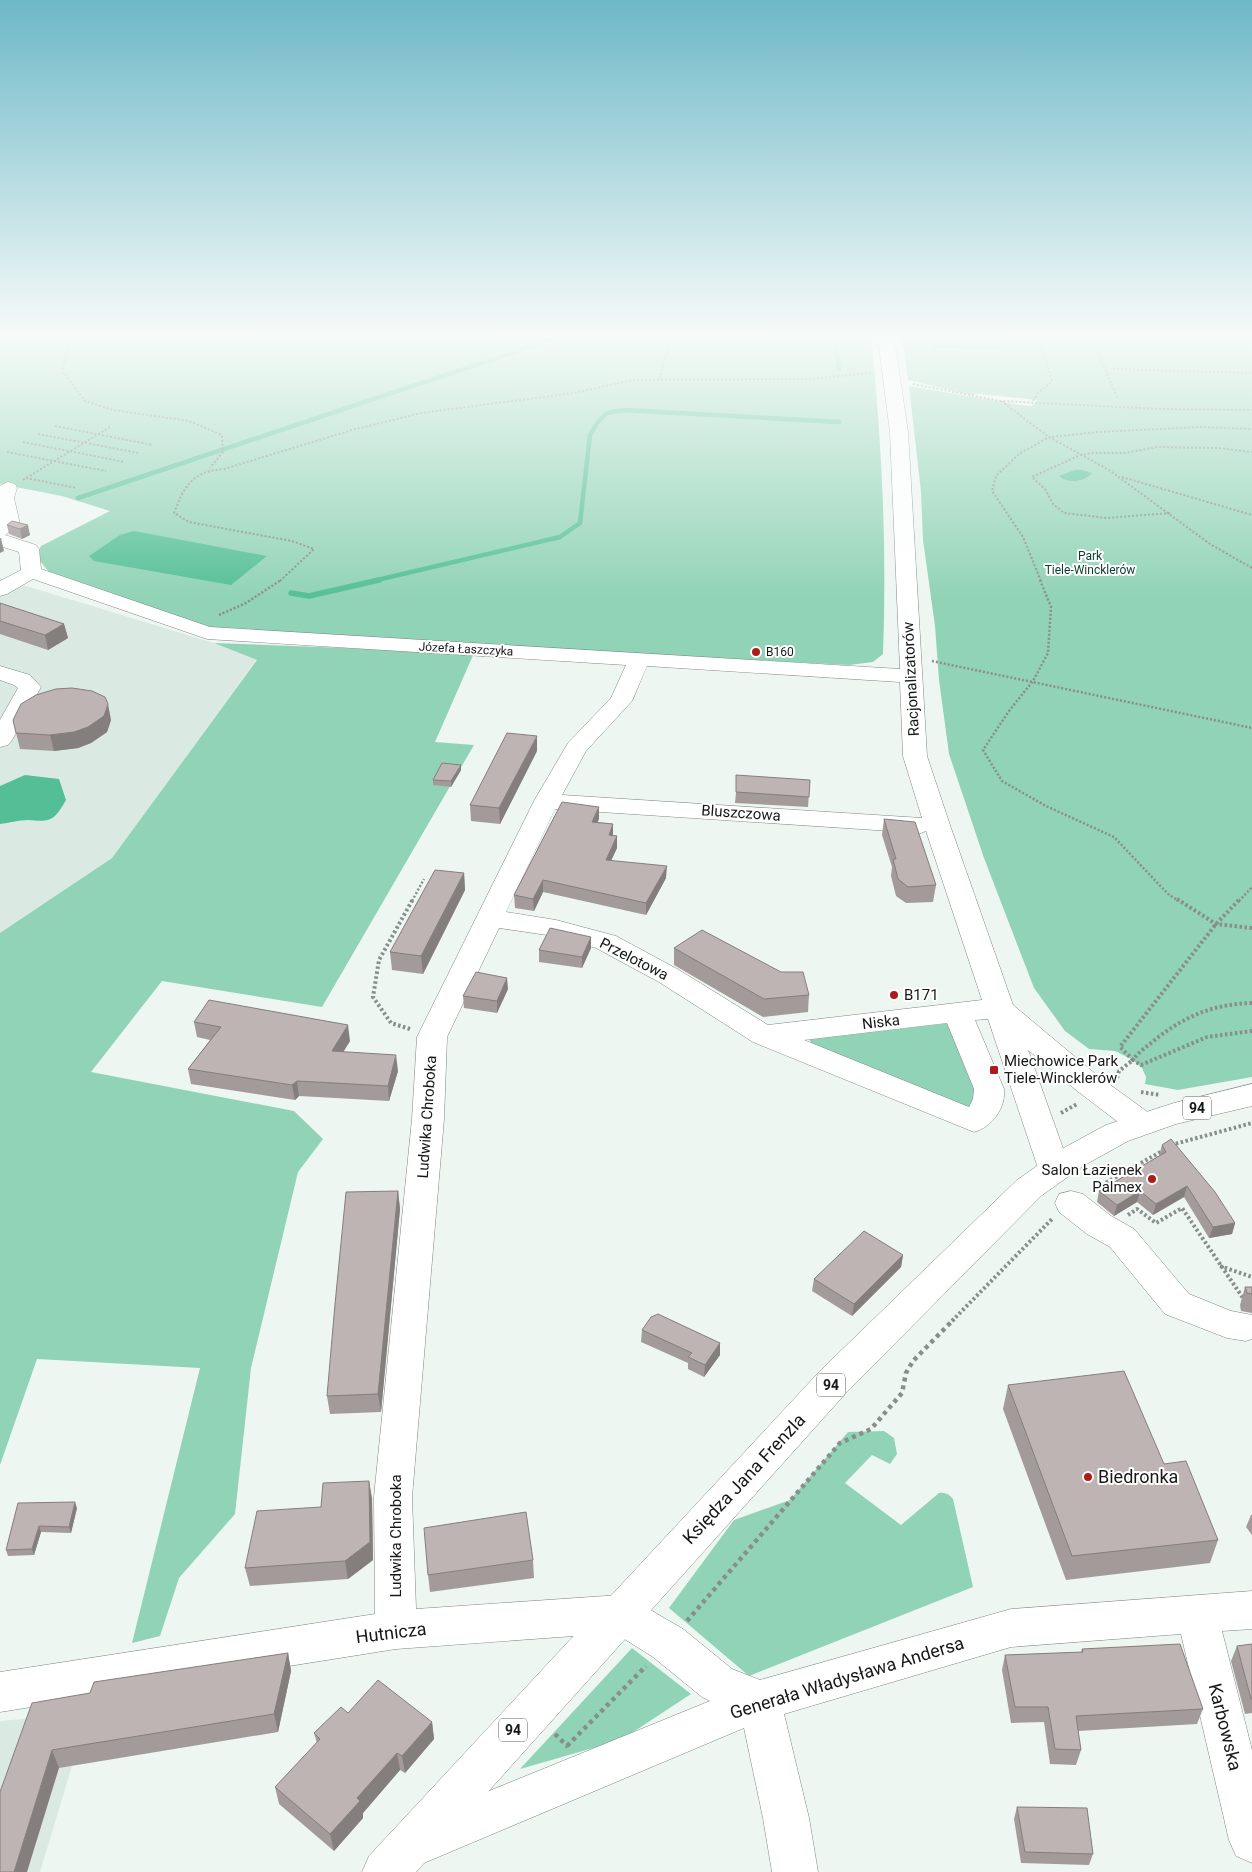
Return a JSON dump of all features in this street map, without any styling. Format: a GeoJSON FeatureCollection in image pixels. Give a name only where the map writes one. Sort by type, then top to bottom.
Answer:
{"type":"FeatureCollection","features":[{"type":"Feature","properties":{"kind":"street","name":"Racjonalizatorów"},"geometry":{"type":"LineString","coordinates":[[898,424],[915,756],[998,1008],[1054,1168]]}},
{"type":"Feature","properties":{"kind":"street"},"geometry":{"type":"LineString","coordinates":[[0,530],[10,524],[5,498],[13,482]]}},
{"type":"Feature","properties":{"kind":"street"},"geometry":{"type":"LineString","coordinates":[[0,540],[29,548],[32,572],[0,590]]}},
{"type":"Feature","properties":{"kind":"street","name":"Józefa Łaszczyka"},"geometry":{"type":"LineString","coordinates":[[32,572],[206,633],[911,676]]}},
{"type":"Feature","properties":{"kind":"street","name":"Ludwika Chroboka"},"geometry":{"type":"LineString","coordinates":[[396,1630],[393,1496],[428,1119],[432,1037],[546,801],[576,748],[621,701],[640,658]]}},
{"type":"Feature","properties":{"kind":"street"},"geometry":{"type":"LineString","coordinates":[[0,673],[22,680],[30,687],[0,740]]}},
{"type":"Feature","properties":{"kind":"street","name":"Bluszczowa"},"geometry":{"type":"LineString","coordinates":[[546,801],[937,826]]}},
{"type":"Feature","properties":{"kind":"street","name":"Przelotowa"},"geometry":{"type":"LineString","coordinates":[[490,918],[556,928],[606,942],[668,976],[763,1035],[974,1121],[990,1099],[989,1089],[956,1013]]}},
{"type":"Feature","properties":{"kind":"street"},"geometry":{"type":"LineString","coordinates":[[998,1008],[1099,1092],[1142,1124]]}},
{"type":"Feature","properties":{"kind":"street","name":"Niska"},"geometry":{"type":"LineString","coordinates":[[763,1035],[998,1008]]}},
{"type":"Feature","properties":{"kind":"street","name":"Księdza Jana Frenzla"},"geometry":{"type":"LineString","coordinates":[[396,1860],[530,1711],[833,1382],[1029,1188],[1054,1168],[1100,1141],[1142,1124],[1199,1107],[1252,1095]]}},
{"type":"Feature","properties":{"kind":"street"},"geometry":{"type":"LineString","coordinates":[[1071,1203],[1098,1225],[1122,1238],[1177,1304],[1227,1324],[1246,1315]]}},
{"type":"Feature","properties":{"kind":"street","name":"Generała Władysława Andersa"},"geometry":{"type":"LineString","coordinates":[[396,1860],[572,1761],[759,1702],[1011,1628],[1252,1610]]}},
{"type":"Feature","properties":{"kind":"street"},"geometry":{"type":"LineString","coordinates":[[620,1614],[668,1643],[717,1683],[759,1702],[786,1818],[795,1872]]}},
{"type":"Feature","properties":{"kind":"street","name":"Hutnicza"},"geometry":{"type":"LineString","coordinates":[[0,1692],[396,1630],[620,1614]]}},
{"type":"Feature","properties":{"kind":"street","name":"Karbowska"},"geometry":{"type":"LineString","coordinates":[[1197,1615],[1252,1840]]}},
{"type":"Feature","properties":{"kind":"path"},"geometry":{"type":"LineString","coordinates":[[197,424],[222,435],[223,452],[210,469]]}},
{"type":"Feature","properties":{"kind":"path"},"geometry":{"type":"LineString","coordinates":[[186,626],[229,611],[257,598],[298,566],[314,548],[265,536],[189,522],[174,513],[181,491],[201,472],[210,469],[224,469],[375,424]]}},
{"type":"Feature","properties":{"kind":"path"},"geometry":{"type":"LineString","coordinates":[[1032,424],[1049,437],[1119,476],[1210,544],[1252,568]]}},
{"type":"Feature","properties":{"kind":"path"},"geometry":{"type":"LineString","coordinates":[[56,426],[153,445]]}},
{"type":"Feature","properties":{"kind":"path"},"geometry":{"type":"LineString","coordinates":[[13,482],[26,478],[110,427]]}},
{"type":"Feature","properties":{"kind":"path"},"geometry":{"type":"LineString","coordinates":[[1252,429],[1200,427],[1099,432],[1049,437],[1014,460],[996,476],[992,491],[1023,538],[1051,607],[1048,653],[1033,681],[1009,711],[983,750],[1002,781],[1046,806],[1114,837],[1168,894],[1216,924],[1252,928]]}},
{"type":"Feature","properties":{"kind":"path"},"geometry":{"type":"LineString","coordinates":[[38,434],[139,453]]}},
{"type":"Feature","properties":{"kind":"path"},"geometry":{"type":"LineString","coordinates":[[23,442],[125,462]]}},
{"type":"Feature","properties":{"kind":"path"},"geometry":{"type":"LineString","coordinates":[[1170,513],[1107,518],[1064,513],[1053,504],[1045,489],[1032,477],[1080,455],[1126,453],[1157,447],[1219,448],[1252,452]]}},
{"type":"Feature","properties":{"kind":"path"},"geometry":{"type":"LineString","coordinates":[[7,452],[106,471]]}},
{"type":"Feature","properties":{"kind":"path"},"geometry":{"type":"LineString","coordinates":[[1119,476],[1252,515]]}},
{"type":"Feature","properties":{"kind":"path"},"geometry":{"type":"LineString","coordinates":[[13,482],[26,478],[77,488]]}},
{"type":"Feature","properties":{"kind":"path"},"geometry":{"type":"LineString","coordinates":[[910,654],[940,663],[1252,728]]}},
{"type":"Feature","properties":{"kind":"path"},"geometry":{"type":"LineString","coordinates":[[424,879],[379,960],[373,997],[391,1023],[432,1037]]}},
{"type":"Feature","properties":{"kind":"path"},"geometry":{"type":"LineString","coordinates":[[1252,887],[1216,924],[1120,1047],[1141,1065],[1207,1037],[1252,1031]]}},
{"type":"Feature","properties":{"kind":"path"},"geometry":{"type":"LineString","coordinates":[[1037,1120],[1052,1118],[1115,1083],[1119,1071],[1165,1032],[1195,1013],[1225,1004],[1252,1003]]}},
{"type":"Feature","properties":{"kind":"path"},"geometry":{"type":"LineString","coordinates":[[530,1711],[572,1761],[668,1643],[840,1443],[871,1429],[902,1393],[906,1373],[913,1361],[1062,1209],[1174,1143],[1252,1123]]}},
{"type":"Feature","properties":{"kind":"path"},"geometry":{"type":"LineString","coordinates":[[1106,1228],[1137,1209],[1156,1224],[1182,1208],[1220,1266],[1246,1315]]}},
{"type":"Feature","properties":{"kind":"path"},"geometry":{"type":"LineString","coordinates":[[1220,1266],[1252,1277]]}},
{"type":"Feature","properties":{"kind":"shaded area"},"geometry":{"type":"Polygon","coordinates":[[[1075,470],[1092,473],[1076,481],[1062,479],[1059,476],[1075,470]]]}},
{"type":"Feature","properties":{"kind":"shaded area"},"geometry":{"type":"Polygon","coordinates":[[[134,531],[267,556],[231,585],[94,561],[89,556],[120,535],[134,531]]]}},
{"type":"Feature","properties":{"kind":"shaded area"},"geometry":{"type":"Polygon","coordinates":[[[0,578],[214,643],[257,659],[112,858],[0,933],[0,578]]]}},
{"type":"Feature","properties":{"kind":"shaded area"},"geometry":{"type":"Polygon","coordinates":[[[25,775],[59,779],[66,800],[51,819],[42,821],[21,820],[0,824],[0,786],[25,775]]]}},
{"type":"Feature","properties":{"kind":"shaded area"},"geometry":{"type":"Polygon","coordinates":[[[88,1713],[40,1872],[0,1872],[0,1721],[88,1713]]]}},
{"type":"Feature","properties":{"kind":"green space"},"geometry":{"type":"Polygon","coordinates":[[[0,424],[879,424],[883,495],[883,654],[873,662],[849,665],[224,632],[49,572],[36,556],[41,546],[110,511],[62,496],[0,484],[0,424]]]}},
{"type":"Feature","properties":{"kind":"green space","name":"Park Tiele-Wincklerów"},"geometry":{"type":"Polygon","coordinates":[[[913,424],[1252,424],[1252,1077],[1178,1090],[1145,1084],[1146,1077],[1142,1068],[1133,1060],[1115,1051],[1089,1049],[1065,1031],[1034,988],[984,858],[949,754],[939,680],[935,626],[923,540],[921,492],[913,424]]]}},
{"type":"Feature","properties":{"kind":"green space"},"geometry":{"type":"Polygon","coordinates":[[[214,643],[474,653],[435,742],[474,745],[322,1007],[162,981],[91,1072],[294,1111],[323,1139],[298,1172],[251,1368],[235,1514],[179,1578],[160,1636],[132,1643],[200,1368],[37,1359],[0,1465],[0,933],[112,858],[257,660],[214,643]]]}},
{"type":"Feature","properties":{"kind":"green space"},"geometry":{"type":"Polygon","coordinates":[[[948,1021],[983,1087],[973,1106],[968,1107],[812,1044],[809,1039],[948,1021]]]}},
{"type":"Feature","properties":{"kind":"green space"},"geometry":{"type":"Polygon","coordinates":[[[884,1431],[894,1438],[897,1454],[890,1464],[872,1455],[845,1483],[901,1525],[939,1493],[945,1493],[950,1496],[953,1499],[973,1587],[749,1676],[669,1608],[734,1520],[790,1500],[848,1432],[884,1431]]]}},
{"type":"Feature","properties":{"kind":"green space"},"geometry":{"type":"Polygon","coordinates":[[[632,1648],[691,1694],[621,1740],[520,1769],[632,1648]]]}},
{"type":"Feature","properties":{"kind":"building"},"geometry":{"type":"Polygon","coordinates":[[[12,521],[28,525],[20,529],[7,525],[12,521]]]}},
{"type":"Feature","properties":{"kind":"building"},"geometry":{"type":"Polygon","coordinates":[[[0,603],[64,624],[45,635],[0,621],[0,603]]]}},
{"type":"Feature","properties":{"kind":"building"},"geometry":{"type":"Polygon","coordinates":[[[72,688],[92,691],[105,697],[108,704],[104,716],[88,727],[74,732],[50,735],[16,733],[13,720],[21,704],[36,695],[56,689],[72,688]]]}},
{"type":"Feature","properties":{"kind":"building"},"geometry":{"type":"Polygon","coordinates":[[[507,733],[537,736],[499,808],[470,805],[507,733]]]}},
{"type":"Feature","properties":{"kind":"building"},"geometry":{"type":"Polygon","coordinates":[[[442,763],[461,765],[451,781],[433,780],[442,763]]]}},
{"type":"Feature","properties":{"kind":"building"},"geometry":{"type":"Polygon","coordinates":[[[736,775],[810,780],[809,797],[736,792],[736,775]]]}},
{"type":"Feature","properties":{"kind":"building"},"geometry":{"type":"Polygon","coordinates":[[[562,802],[599,807],[592,822],[613,824],[609,835],[617,836],[606,860],[667,866],[646,903],[543,880],[533,899],[514,895],[562,802]]]}},
{"type":"Feature","properties":{"kind":"building"},"geometry":{"type":"Polygon","coordinates":[[[884,819],[915,822],[936,885],[908,887],[898,879],[893,859],[896,859],[884,819]]]}},
{"type":"Feature","properties":{"kind":"building"},"geometry":{"type":"Polygon","coordinates":[[[435,870],[464,873],[421,956],[390,952],[435,870]]]}},
{"type":"Feature","properties":{"kind":"building"},"geometry":{"type":"Polygon","coordinates":[[[550,928],[591,937],[582,957],[539,950],[550,928]]]}},
{"type":"Feature","properties":{"kind":"building"},"geometry":{"type":"Polygon","coordinates":[[[702,930],[781,972],[803,972],[809,995],[764,999],[674,948],[702,930]]]}},
{"type":"Feature","properties":{"kind":"building"},"geometry":{"type":"Polygon","coordinates":[[[476,972],[507,978],[497,1001],[463,996],[476,972]]]}},
{"type":"Feature","properties":{"kind":"building"},"geometry":{"type":"Polygon","coordinates":[[[209,1000],[348,1025],[332,1051],[396,1055],[388,1086],[297,1081],[292,1085],[188,1069],[221,1027],[194,1022],[209,1000]]]}},
{"type":"Feature","properties":{"kind":"building"},"geometry":{"type":"Polygon","coordinates":[[[1171,1139],[1215,1192],[1235,1223],[1213,1227],[1187,1186],[1156,1204],[1140,1191],[1117,1205],[1099,1191],[1166,1152],[1162,1145],[1171,1139]]]}},
{"type":"Feature","properties":{"kind":"building"},"geometry":{"type":"Polygon","coordinates":[[[398,1191],[378,1394],[327,1396],[346,1192],[398,1191]]]}},
{"type":"Feature","properties":{"kind":"building"},"geometry":{"type":"Polygon","coordinates":[[[864,1231],[903,1255],[854,1304],[814,1279],[864,1231]]]}},
{"type":"Feature","properties":{"kind":"building"},"geometry":{"type":"Polygon","coordinates":[[[1245,1287],[1252,1287],[1252,1294],[1247,1293],[1245,1287]]]}},
{"type":"Feature","properties":{"kind":"building"},"geometry":{"type":"Polygon","coordinates":[[[658,1314],[720,1343],[705,1365],[688,1357],[692,1353],[642,1330],[651,1317],[658,1314]]]}},
{"type":"Feature","properties":{"kind":"building"},"geometry":{"type":"Polygon","coordinates":[[[1124,1371],[1164,1464],[1186,1461],[1218,1540],[1072,1556],[1008,1385],[1124,1371]]]}},
{"type":"Feature","properties":{"kind":"building"},"geometry":{"type":"Polygon","coordinates":[[[369,1481],[370,1542],[345,1561],[245,1568],[257,1511],[321,1507],[323,1483],[369,1481]]]}},
{"type":"Feature","properties":{"kind":"building"},"geometry":{"type":"Polygon","coordinates":[[[75,1502],[69,1527],[39,1526],[32,1549],[6,1550],[18,1503],[75,1502]]]}},
{"type":"Feature","properties":{"kind":"building"},"geometry":{"type":"Polygon","coordinates":[[[526,1512],[533,1560],[428,1575],[424,1528],[526,1512]]]}},
{"type":"Feature","properties":{"kind":"building"},"geometry":{"type":"Polygon","coordinates":[[[1180,1644],[1203,1709],[1076,1716],[1081,1750],[1055,1749],[1048,1707],[1015,1707],[1005,1655],[1083,1652],[1082,1649],[1180,1644]]]}},
{"type":"Feature","properties":{"kind":"building"},"geometry":{"type":"Polygon","coordinates":[[[1252,1644],[1252,1699],[1251,1699],[1237,1646],[1252,1644]]]}},
{"type":"Feature","properties":{"kind":"building"},"geometry":{"type":"Polygon","coordinates":[[[288,1653],[274,1714],[52,1750],[14,1872],[0,1872],[0,1792],[32,1703],[90,1693],[94,1682],[288,1653]]]}},
{"type":"Feature","properties":{"kind":"building"},"geometry":{"type":"Polygon","coordinates":[[[378,1680],[432,1722],[402,1756],[397,1753],[357,1798],[360,1801],[330,1834],[275,1787],[320,1739],[314,1733],[341,1707],[348,1713],[378,1680]]]}},
{"type":"Feature","properties":{"kind":"building"},"geometry":{"type":"Polygon","coordinates":[[[1017,1807],[1087,1808],[1093,1854],[1025,1852],[1017,1807]]]}},
{"type":"Feature","properties":{"kind":"waterway"},"geometry":{"type":"LineString","coordinates":[[78,498],[298,424]]}},
{"type":"Feature","properties":{"kind":"waterway"},"geometry":{"type":"LineString","coordinates":[[373,581],[560,537],[580,523],[590,435],[597,424]]}},
{"type":"Feature","properties":{"kind":"waterway"},"geometry":{"type":"LineString","coordinates":[[291,593],[309,596],[379,580]]}},
{"type":"Feature","properties":{"kind":"place","name":"B160"},"geometry":{"type":"Point","coordinates":[756,652]}},
{"type":"Feature","properties":{"kind":"place","name":"B171"},"geometry":{"type":"Point","coordinates":[894,995]}},
{"type":"Feature","properties":{"kind":"place","name":"Miechowice Park Tiele-Wincklerów"},"geometry":{"type":"Point","coordinates":[994,1070]}},
{"type":"Feature","properties":{"kind":"place","name":"Salon Łazienek Palmex"},"geometry":{"type":"Point","coordinates":[1152,1179]}},
{"type":"Feature","properties":{"kind":"place","name":"Biedronka"},"geometry":{"type":"Point","coordinates":[1088,1477]}}]}
